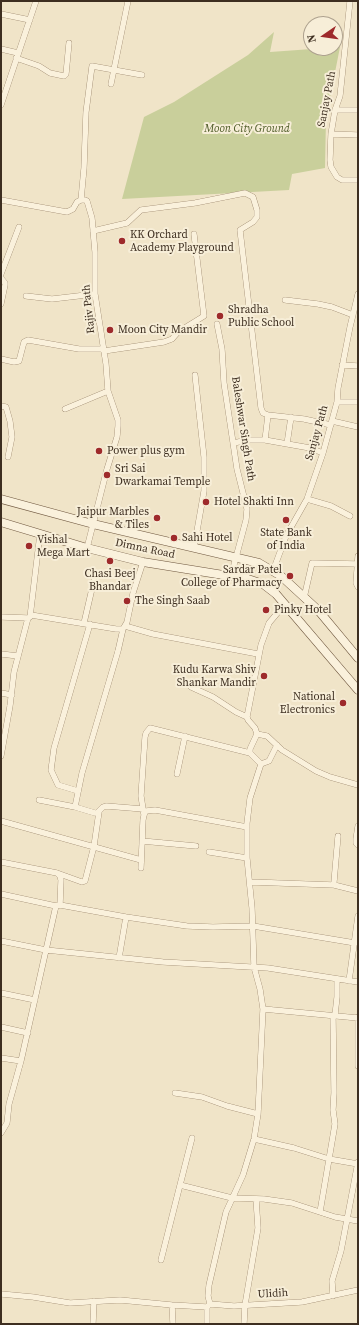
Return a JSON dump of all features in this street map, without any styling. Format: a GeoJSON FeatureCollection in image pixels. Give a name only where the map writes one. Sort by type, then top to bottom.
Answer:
{"type":"FeatureCollection","features":[{"type":"Feature","properties":{"kind":"street"},"geometry":{"type":"LineString","coordinates":[[1,105],[36,1]]}},
{"type":"Feature","properties":{"kind":"street"},"geometry":{"type":"LineString","coordinates":[[111,84],[128,1]]}},
{"type":"Feature","properties":{"kind":"street","name":"Sanjay Path"},"geometry":{"type":"LineString","coordinates":[[350,1],[340,96],[335,110],[331,134],[330,160],[337,177],[342,180],[358,180]]}},
{"type":"Feature","properties":{"kind":"street"},"geometry":{"type":"LineString","coordinates":[[1,14],[30,20]]}},
{"type":"Feature","properties":{"kind":"street"},"geometry":{"type":"LineString","coordinates":[[1,49],[18,55],[50,73],[64,76],[66,74],[69,43]]}},
{"type":"Feature","properties":{"kind":"street","name":"Rajiv Path"},"geometry":{"type":"LineString","coordinates":[[87,548],[106,469],[117,437],[118,420],[108,392],[94,294],[96,252],[92,218],[85,203],[84,168],[86,112],[92,66],[114,69]]}},
{"type":"Feature","properties":{"kind":"street"},"geometry":{"type":"LineString","coordinates":[[114,69],[142,75]]}},
{"type":"Feature","properties":{"kind":"street"},"geometry":{"type":"LineString","coordinates":[[335,110],[358,110]]}},
{"type":"Feature","properties":{"kind":"street"},"geometry":{"type":"LineString","coordinates":[[331,134],[358,135]]}},
{"type":"Feature","properties":{"kind":"street"},"geometry":{"type":"LineString","coordinates":[[93,231],[127,223],[141,210],[195,203],[245,193],[253,196],[258,210],[257,217],[253,222],[240,230],[260,408],[263,413],[268,415],[358,427]]}},
{"type":"Feature","properties":{"kind":"street"},"geometry":{"type":"LineString","coordinates":[[1,200],[67,212],[73,209],[77,202],[85,203]]}},
{"type":"Feature","properties":{"kind":"street"},"geometry":{"type":"LineString","coordinates":[[1,274],[19,227]]}},
{"type":"Feature","properties":{"kind":"street"},"geometry":{"type":"LineString","coordinates":[[1,359],[14,362],[19,361],[24,342],[28,340],[79,349],[101,350],[164,342],[172,339],[178,332],[189,324],[204,316],[194,234]]}},
{"type":"Feature","properties":{"kind":"street"},"geometry":{"type":"LineString","coordinates":[[1,278],[5,285],[1,304]]}},
{"type":"Feature","properties":{"kind":"street"},"geometry":{"type":"LineString","coordinates":[[26,296],[52,299],[94,294]]}},
{"type":"Feature","properties":{"kind":"street","name":"Sanjay Path"},"geometry":{"type":"LineString","coordinates":[[272,570],[286,536],[307,499],[323,453],[337,402],[342,365],[358,294]]}},
{"type":"Feature","properties":{"kind":"street"},"geometry":{"type":"LineString","coordinates":[[285,300],[332,307],[353,315]]}},
{"type":"Feature","properties":{"kind":"street","name":"Baleshwar Singh Path"},"geometry":{"type":"LineString","coordinates":[[217,324],[223,353],[224,383],[239,481],[247,509],[246,520],[231,576]]}},
{"type":"Feature","properties":{"kind":"street"},"geometry":{"type":"LineString","coordinates":[[342,365],[358,366]]}},
{"type":"Feature","properties":{"kind":"street"},"geometry":{"type":"LineString","coordinates":[[194,548],[204,492],[204,457],[195,375]]}},
{"type":"Feature","properties":{"kind":"street"},"geometry":{"type":"LineString","coordinates":[[65,409],[108,392]]}},
{"type":"Feature","properties":{"kind":"street"},"geometry":{"type":"LineString","coordinates":[[337,402],[358,402]]}},
{"type":"Feature","properties":{"kind":"street"},"geometry":{"type":"LineString","coordinates":[[1,406],[6,407],[10,421],[12,437],[8,456]]}},
{"type":"Feature","properties":{"kind":"street"},"geometry":{"type":"LineString","coordinates":[[265,440],[268,415]]}},
{"type":"Feature","properties":{"kind":"street"},"geometry":{"type":"LineString","coordinates":[[287,444],[291,417]]}},
{"type":"Feature","properties":{"kind":"street"},"geometry":{"type":"LineString","coordinates":[[234,443],[247,440],[265,440],[310,448],[323,453]]}},
{"type":"Feature","properties":{"kind":"street"},"geometry":{"type":"LineString","coordinates":[[1,499],[93,524],[259,563],[272,570],[318,610],[358,658]]}},
{"type":"Feature","properties":{"kind":"street"},"geometry":{"type":"LineString","coordinates":[[307,499],[330,506],[350,516]]}},
{"type":"Feature","properties":{"kind":"street","name":"Dimna Road"},"geometry":{"type":"LineString","coordinates":[[1,522],[87,548],[143,562],[248,579],[263,584],[276,594],[285,604],[358,690]]}},
{"type":"Feature","properties":{"kind":"street"},"geometry":{"type":"LineString","coordinates":[[1,756],[18,656],[30,616],[40,534]]}},
{"type":"Feature","properties":{"kind":"street"},"geometry":{"type":"LineString","coordinates":[[358,556],[356,583],[358,587]]}},
{"type":"Feature","properties":{"kind":"street"},"geometry":{"type":"LineString","coordinates":[[75,807],[86,759],[143,562]]}},
{"type":"Feature","properties":{"kind":"street"},"geometry":{"type":"LineString","coordinates":[[304,598],[312,563],[358,564]]}},
{"type":"Feature","properties":{"kind":"street"},"geometry":{"type":"LineString","coordinates":[[78,791],[58,785],[51,770],[54,748],[87,624],[94,580]]}},
{"type":"Feature","properties":{"kind":"street"},"geometry":{"type":"LineString","coordinates":[[250,753],[250,749],[257,734],[255,728],[248,720],[248,717],[258,654],[269,623],[285,604]]}},
{"type":"Feature","properties":{"kind":"street"},"geometry":{"type":"LineString","coordinates":[[1,617],[30,616],[116,629],[124,627],[258,654]]}},
{"type":"Feature","properties":{"kind":"street"},"geometry":{"type":"LineString","coordinates":[[1,654],[18,656]]}},
{"type":"Feature","properties":{"kind":"street"},"geometry":{"type":"LineString","coordinates":[[191,687],[213,697],[236,712],[248,717]]}},
{"type":"Feature","properties":{"kind":"street"},"geometry":{"type":"LineString","coordinates":[[1,693],[12,695]]}},
{"type":"Feature","properties":{"kind":"street"},"geometry":{"type":"LineString","coordinates":[[140,868],[143,812],[141,796],[146,733],[150,728],[250,753],[261,764]]}},
{"type":"Feature","properties":{"kind":"street"},"geometry":{"type":"LineString","coordinates":[[257,734],[267,736],[282,750],[320,774],[358,785]]}},
{"type":"Feature","properties":{"kind":"street"},"geometry":{"type":"LineString","coordinates":[[177,774],[185,736]]}},
{"type":"Feature","properties":{"kind":"street"},"geometry":{"type":"LineString","coordinates":[[261,764],[269,761],[277,745]]}},
{"type":"Feature","properties":{"kind":"street"},"geometry":{"type":"LineString","coordinates":[[207,1324],[209,1305],[208,1296],[212,1270],[226,1212],[243,1175],[254,1139],[258,1114],[263,1010],[260,989],[254,967],[252,908],[247,858],[247,827],[250,798],[261,764]]}},
{"type":"Feature","properties":{"kind":"street"},"geometry":{"type":"LineString","coordinates":[[39,800],[75,807],[95,813],[99,812]]}},
{"type":"Feature","properties":{"kind":"street"},"geometry":{"type":"LineString","coordinates":[[1,862],[57,873],[82,882],[84,881],[93,847],[99,812],[106,806],[143,812],[155,810],[247,827]]}},
{"type":"Feature","properties":{"kind":"street"},"geometry":{"type":"LineString","coordinates":[[1,820],[141,860]]}},
{"type":"Feature","properties":{"kind":"street"},"geometry":{"type":"LineString","coordinates":[[358,826],[356,839],[356,843],[358,845]]}},
{"type":"Feature","properties":{"kind":"street"},"geometry":{"type":"LineString","coordinates":[[334,885],[338,836]]}},
{"type":"Feature","properties":{"kind":"street"},"geometry":{"type":"LineString","coordinates":[[142,841],[196,846]]}},
{"type":"Feature","properties":{"kind":"street"},"geometry":{"type":"LineString","coordinates":[[209,852],[247,858]]}},
{"type":"Feature","properties":{"kind":"street"},"geometry":{"type":"LineString","coordinates":[[1,1133],[7,1123],[9,1104],[22,1060],[46,950],[58,906],[61,880],[57,873]]}},
{"type":"Feature","properties":{"kind":"street"},"geometry":{"type":"LineString","coordinates":[[250,882],[334,885],[358,891]]}},
{"type":"Feature","properties":{"kind":"street"},"geometry":{"type":"LineString","coordinates":[[1,894],[58,906],[187,926],[253,926],[355,943]]}},
{"type":"Feature","properties":{"kind":"street"},"geometry":{"type":"LineString","coordinates":[[349,981],[358,916]]}},
{"type":"Feature","properties":{"kind":"street"},"geometry":{"type":"LineString","coordinates":[[119,958],[126,917]]}},
{"type":"Feature","properties":{"kind":"street"},"geometry":{"type":"LineString","coordinates":[[1,941],[46,950],[163,962],[275,969],[358,982]]}},
{"type":"Feature","properties":{"kind":"street"},"geometry":{"type":"LineString","coordinates":[[320,1212],[335,1124],[333,1110],[334,1015],[337,997],[337,979]]}},
{"type":"Feature","properties":{"kind":"street"},"geometry":{"type":"LineString","coordinates":[[1,993],[35,1000]]}},
{"type":"Feature","properties":{"kind":"street"},"geometry":{"type":"LineString","coordinates":[[263,1010],[358,1018],[358,1066]]}},
{"type":"Feature","properties":{"kind":"street"},"geometry":{"type":"LineString","coordinates":[[1,1027],[28,1033]]}},
{"type":"Feature","properties":{"kind":"street"},"geometry":{"type":"LineString","coordinates":[[1,1058],[22,1060]]}},
{"type":"Feature","properties":{"kind":"street"},"geometry":{"type":"LineString","coordinates":[[176,1093],[202,1097],[227,1106],[258,1114]]}},
{"type":"Feature","properties":{"kind":"street"},"geometry":{"type":"LineString","coordinates":[[161,1260],[192,1138]]}},
{"type":"Feature","properties":{"kind":"street"},"geometry":{"type":"LineString","coordinates":[[254,1139],[294,1148],[329,1159],[358,1163],[341,1251],[332,1281],[333,1296]]}},
{"type":"Feature","properties":{"kind":"street"},"geometry":{"type":"LineString","coordinates":[[180,1185],[232,1198],[292,1203],[320,1212],[358,1221]]}},
{"type":"Feature","properties":{"kind":"street"},"geometry":{"type":"LineString","coordinates":[[244,1324],[245,1305],[258,1228],[256,1199]]}},
{"type":"Feature","properties":{"kind":"street","name":"Ulidih"},"geometry":{"type":"LineString","coordinates":[[1,1294],[70,1303],[120,1300],[172,1306],[245,1305],[302,1302],[358,1290]]}},
{"type":"Feature","properties":{"kind":"street"},"geometry":{"type":"LineString","coordinates":[[93,1324],[94,1301]]}},
{"type":"Feature","properties":{"kind":"street"},"geometry":{"type":"LineString","coordinates":[[172,1306],[173,1324]]}},
{"type":"Feature","properties":{"kind":"green space","name":"Moon City Ground"},"geometry":{"type":"Polygon","coordinates":[[[274,32],[270,52],[303,50],[303,56],[338,56],[326,118],[325,168],[292,174],[289,190],[122,199],[144,117],[174,102],[248,55],[274,32]]]}},
{"type":"Feature","properties":{"kind":"place","name":"KK Orchard Academy Playground"},"geometry":{"type":"Point","coordinates":[122,241]}},
{"type":"Feature","properties":{"kind":"place","name":"Shradha Public School"},"geometry":{"type":"Point","coordinates":[220,316]}},
{"type":"Feature","properties":{"kind":"place","name":"Moon City Mandir"},"geometry":{"type":"Point","coordinates":[110,330]}},
{"type":"Feature","properties":{"kind":"place","name":"Power plus gym"},"geometry":{"type":"Point","coordinates":[99,451]}},
{"type":"Feature","properties":{"kind":"place","name":"Sri Sai Dwarkamai Temple"},"geometry":{"type":"Point","coordinates":[107,475]}},
{"type":"Feature","properties":{"kind":"place","name":"Hotel Shakti Inn"},"geometry":{"type":"Point","coordinates":[206,502]}},
{"type":"Feature","properties":{"kind":"place","name":"Jaipur Marbles & Tiles"},"geometry":{"type":"Point","coordinates":[157,518]}},
{"type":"Feature","properties":{"kind":"place","name":"State Bank of India"},"geometry":{"type":"Point","coordinates":[286,520]}},
{"type":"Feature","properties":{"kind":"place","name":"Sahi Hotel"},"geometry":{"type":"Point","coordinates":[174,538]}},
{"type":"Feature","properties":{"kind":"place","name":"Vishal Mega Mart"},"geometry":{"type":"Point","coordinates":[29,546]}},
{"type":"Feature","properties":{"kind":"place","name":"Chasi Beej Bhandar"},"geometry":{"type":"Point","coordinates":[110,561]}},
{"type":"Feature","properties":{"kind":"place","name":"Sardar Patel College of Pharmacy"},"geometry":{"type":"Point","coordinates":[290,576]}},
{"type":"Feature","properties":{"kind":"place","name":"The Singh Saab"},"geometry":{"type":"Point","coordinates":[127,601]}},
{"type":"Feature","properties":{"kind":"place","name":"Pinky Hotel"},"geometry":{"type":"Point","coordinates":[266,610]}},
{"type":"Feature","properties":{"kind":"place","name":"Kudu Karwa Shiv Shankar Mandir"},"geometry":{"type":"Point","coordinates":[264,676]}},
{"type":"Feature","properties":{"kind":"place","name":"National Electronics"},"geometry":{"type":"Point","coordinates":[343,703]}}]}
